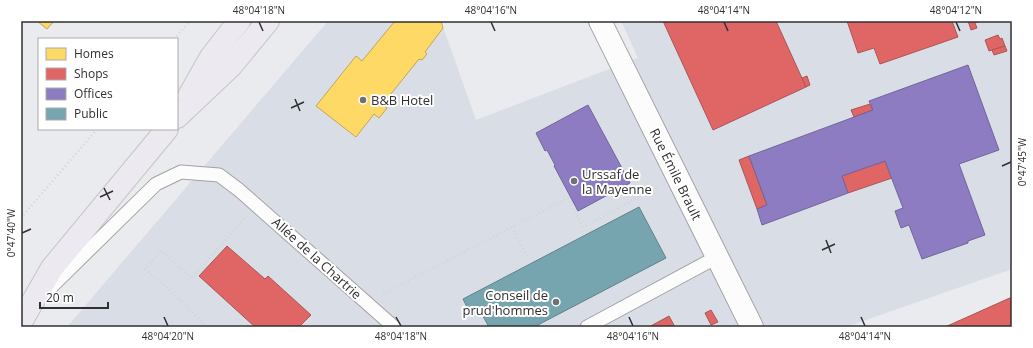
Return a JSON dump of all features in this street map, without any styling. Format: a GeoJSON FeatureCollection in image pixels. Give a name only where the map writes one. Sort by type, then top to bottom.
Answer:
{"type":"FeatureCollection","features":[{"type":"Feature","properties":{"kind":"main road"},"geometry":{"type":"LineString","coordinates":[[178,114],[211,57],[239,21]]}},
{"type":"Feature","properties":{"kind":"main road"},"geometry":{"type":"LineString","coordinates":[[178,115],[231,66],[268,21]]}},
{"type":"Feature","properties":{"kind":"main road"},"geometry":{"type":"LineString","coordinates":[[23,308],[52,268],[166,130]]}},
{"type":"Feature","properties":{"kind":"street","name":"Rue Émile Brault"},"geometry":{"type":"LineString","coordinates":[[600,21],[752,327]]}},
{"type":"Feature","properties":{"kind":"lane","name":"Allée de la Chartrie"},"geometry":{"type":"LineString","coordinates":[[23,308],[156,184],[181,172],[219,176],[240,190],[394,327]]}},
{"type":"Feature","properties":{"kind":"lane"},"geometry":{"type":"LineString","coordinates":[[586,327],[717,257]]}},
{"type":"Feature","properties":{"kind":"path"},"geometry":{"type":"LineString","coordinates":[[175,38],[190,21]]}},
{"type":"Feature","properties":{"kind":"path"},"geometry":{"type":"LineString","coordinates":[[21,218],[96,130]]}},
{"type":"Feature","properties":{"kind":"path"},"geometry":{"type":"LineString","coordinates":[[385,300],[380,295],[568,198],[583,227],[677,177]]}},
{"type":"Feature","properties":{"kind":"path"},"geometry":{"type":"LineString","coordinates":[[207,327],[166,287],[145,269],[160,251],[192,278],[247,215]]}},
{"type":"Feature","properties":{"kind":"path"},"geometry":{"type":"LineString","coordinates":[[512,227],[528,259]]}},
{"type":"Feature","properties":{"kind":"shaded area"},"geometry":{"type":"Polygon","coordinates":[[[328,21],[441,21],[476,120],[638,58],[621,21],[1012,21],[1012,269],[846,327],[67,327],[328,21]]]}},
{"type":"Feature","properties":{"kind":"building: Homes"},"geometry":{"type":"Polygon","coordinates":[[[37,21],[54,21],[47,29],[37,21]]]}},
{"type":"Feature","properties":{"kind":"building: Homes"},"geometry":{"type":"Polygon","coordinates":[[[395,21],[441,21],[443,28],[425,52],[427,54],[422,60],[419,59],[382,105],[387,108],[379,118],[374,114],[356,137],[316,106],[356,56],[362,61],[395,21]]]}},
{"type":"Feature","properties":{"kind":"building: Shops"},"geometry":{"type":"Polygon","coordinates":[[[663,21],[776,21],[806,87],[713,130],[663,21]]]}},
{"type":"Feature","properties":{"kind":"building: Shops"},"geometry":{"type":"Polygon","coordinates":[[[847,21],[952,21],[958,37],[880,64],[874,48],[858,53],[847,21]]]}},
{"type":"Feature","properties":{"kind":"building: Shops"},"geometry":{"type":"Polygon","coordinates":[[[968,21],[980,21],[975,23],[977,28],[971,30],[968,21]]]}},
{"type":"Feature","properties":{"kind":"building: Shops"},"geometry":{"type":"Polygon","coordinates":[[[998,35],[1000,39],[1002,38],[1005,46],[989,51],[985,40],[998,35]]]}},
{"type":"Feature","properties":{"kind":"building: Shops"},"geometry":{"type":"Polygon","coordinates":[[[1005,46],[1007,51],[994,55],[992,50],[1005,46]]]}},
{"type":"Feature","properties":{"kind":"building: Shops"},"geometry":{"type":"Polygon","coordinates":[[[807,76],[810,85],[806,87],[802,78],[807,76]]]}},
{"type":"Feature","properties":{"kind":"building: Shops"},"geometry":{"type":"Polygon","coordinates":[[[870,104],[873,110],[854,117],[851,110],[870,104]]]}},
{"type":"Feature","properties":{"kind":"building: Shops"},"geometry":{"type":"Polygon","coordinates":[[[749,156],[767,205],[757,209],[739,160],[749,156]]]}},
{"type":"Feature","properties":{"kind":"building: Shops"},"geometry":{"type":"Polygon","coordinates":[[[885,161],[892,178],[848,193],[842,176],[885,161]]]}},
{"type":"Feature","properties":{"kind":"building: Shops"},"geometry":{"type":"Polygon","coordinates":[[[227,246],[265,279],[268,276],[311,315],[299,327],[255,327],[199,276],[227,246]]]}},
{"type":"Feature","properties":{"kind":"building: Shops"},"geometry":{"type":"Polygon","coordinates":[[[1012,297],[1012,327],[945,327],[1012,297]]]}},
{"type":"Feature","properties":{"kind":"building: Shops"},"geometry":{"type":"Polygon","coordinates":[[[711,310],[718,322],[711,325],[705,313],[711,310]]]}},
{"type":"Feature","properties":{"kind":"building: Shops"},"geometry":{"type":"Polygon","coordinates":[[[669,316],[675,327],[649,327],[669,316]]]}},
{"type":"Feature","properties":{"kind":"building: Offices"},"geometry":{"type":"Polygon","coordinates":[[[968,65],[999,150],[959,164],[985,235],[968,241],[968,243],[922,259],[909,225],[901,228],[895,211],[903,208],[885,161],[842,176],[848,193],[762,225],[757,209],[767,205],[749,156],[873,110],[869,101],[968,65]]]}},
{"type":"Feature","properties":{"kind":"building: Offices"},"geometry":{"type":"Polygon","coordinates":[[[588,105],[630,183],[578,211],[547,150],[545,151],[536,133],[588,105]]]}},
{"type":"Feature","properties":{"kind":"building: Public"},"geometry":{"type":"Polygon","coordinates":[[[639,207],[666,258],[534,327],[489,327],[480,311],[471,315],[463,299],[639,207]]]}},
{"type":"Feature","properties":{"kind":"place","name":"B&B Hotel"},"geometry":{"type":"Point","coordinates":[363,100]}},
{"type":"Feature","properties":{"kind":"place","name":"Urssaf de la Mayenne"},"geometry":{"type":"Point","coordinates":[574,181]}},
{"type":"Feature","properties":{"kind":"place","name":"Conseil de prud'hommes"},"geometry":{"type":"Point","coordinates":[556,302]}}]}
